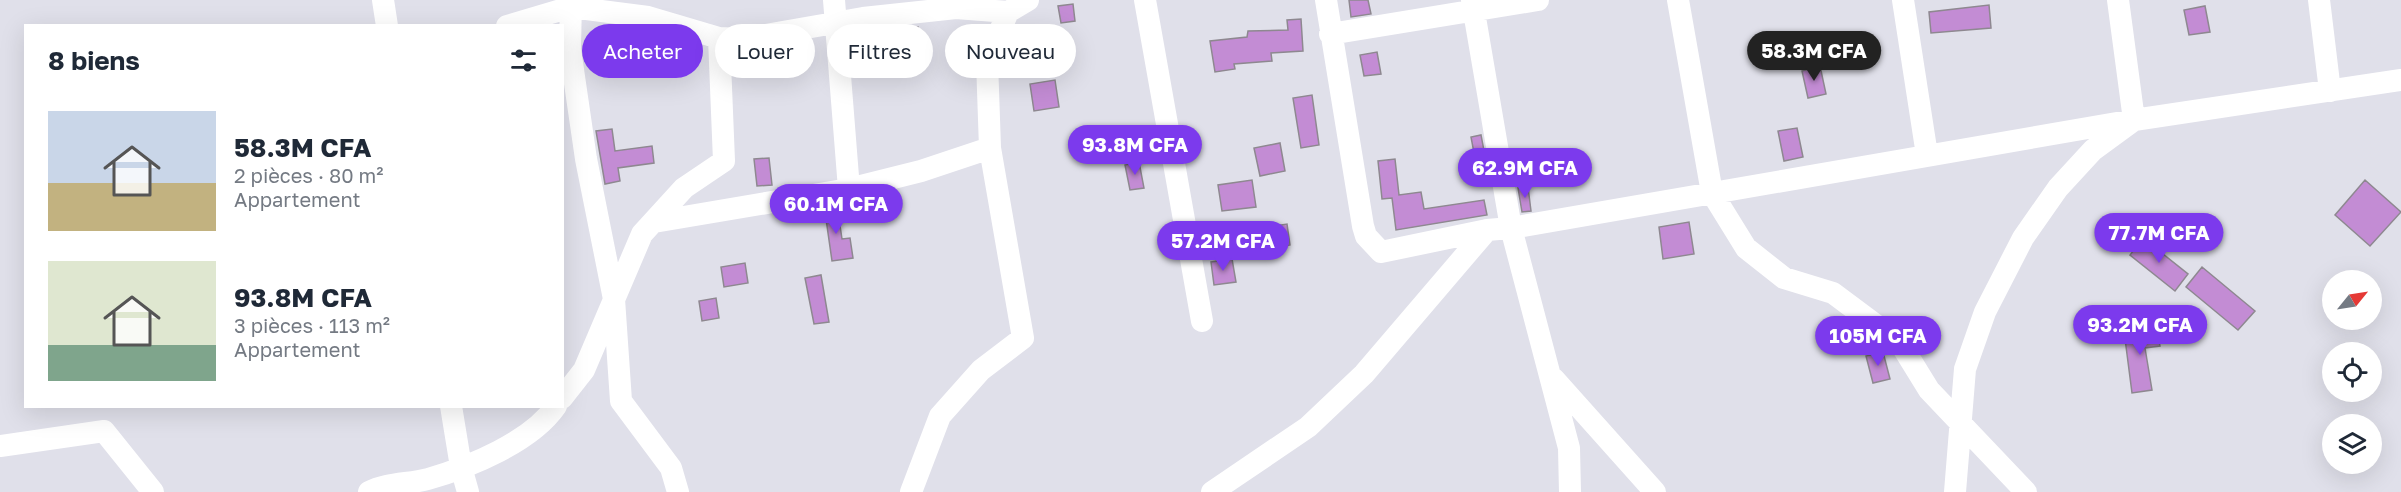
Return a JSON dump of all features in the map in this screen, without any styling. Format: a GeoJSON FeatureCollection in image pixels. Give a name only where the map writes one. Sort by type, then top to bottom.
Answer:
{"type":"FeatureCollection","features":[{"type":"Feature","properties":{"kind":"street"},"geometry":{"type":"LineString","coordinates":[[383,0],[387,24]]}},
{"type":"Feature","properties":{"kind":"street"},"geometry":{"type":"LineString","coordinates":[[834,0],[849,189]]}},
{"type":"Feature","properties":{"kind":"street"},"geometry":{"type":"LineString","coordinates":[[815,26],[956,8],[1008,12],[1028,0]]}},
{"type":"Feature","properties":{"kind":"street"},"geometry":{"type":"LineString","coordinates":[[1145,0],[1202,321]]}},
{"type":"Feature","properties":{"kind":"street"},"geometry":{"type":"LineString","coordinates":[[1326,0],[1366,236],[1382,252],[1487,230],[1511,228],[2134,120],[2401,80]]}},
{"type":"Feature","properties":{"kind":"street"},"geometry":{"type":"LineString","coordinates":[[1330,34],[1473,5],[1538,0]]}},
{"type":"Feature","properties":{"kind":"street"},"geometry":{"type":"LineString","coordinates":[[1678,0],[1712,193],[1746,248],[1784,278],[1833,292],[1900,343],[1929,390],[2026,492]]}},
{"type":"Feature","properties":{"kind":"street"},"geometry":{"type":"LineString","coordinates":[[1902,0],[1927,155]]}},
{"type":"Feature","properties":{"kind":"street"},"geometry":{"type":"LineString","coordinates":[[2118,0],[2134,120]]}},
{"type":"Feature","properties":{"kind":"street"},"geometry":{"type":"LineString","coordinates":[[2319,0],[2330,91]]}},
{"type":"Feature","properties":{"kind":"street"},"geometry":{"type":"LineString","coordinates":[[513,24],[571,4],[648,17],[715,37]]}},
{"type":"Feature","properties":{"kind":"street"},"geometry":{"type":"LineString","coordinates":[[571,4],[570,49],[586,159],[614,299],[621,402],[671,468],[678,492]]}},
{"type":"Feature","properties":{"kind":"street"},"geometry":{"type":"LineString","coordinates":[[1473,5],[1511,228],[1569,448],[1570,492]]}},
{"type":"Feature","properties":{"kind":"street"},"geometry":{"type":"LineString","coordinates":[[911,492],[940,416],[981,370],[1023,338],[990,148],[987,61],[1008,12]]}},
{"type":"Feature","properties":{"kind":"street"},"geometry":{"type":"LineString","coordinates":[[564,395],[584,369],[642,234],[684,188],[724,160],[721,78]]}},
{"type":"Feature","properties":{"kind":"street"},"geometry":{"type":"LineString","coordinates":[[1955,492],[1965,369],[1985,312],[2023,238],[2058,188],[2086,157],[2134,120]]}},
{"type":"Feature","properties":{"kind":"street"},"geometry":{"type":"LineString","coordinates":[[654,222],[849,189],[921,171],[990,148]]}},
{"type":"Feature","properties":{"kind":"street"},"geometry":{"type":"LineString","coordinates":[[1212,492],[1308,427],[1364,374],[1487,230]]}},
{"type":"Feature","properties":{"kind":"street"},"geometry":{"type":"LineString","coordinates":[[1551,376],[1655,492]]}},
{"type":"Feature","properties":{"kind":"street"},"geometry":{"type":"LineString","coordinates":[[451,408],[461,467],[468,492]]}},
{"type":"Feature","properties":{"kind":"street"},"geometry":{"type":"LineString","coordinates":[[369,492],[428,479],[508,446],[545,422],[555,408]]}},
{"type":"Feature","properties":{"kind":"street"},"geometry":{"type":"LineString","coordinates":[[0,446],[104,431],[153,492]]}},
{"type":"Feature","properties":{"kind":"building"},"geometry":{"type":"Polygon","coordinates":[[[1349,0],[1368,0],[1371,14],[1351,17],[1349,0]]]}},
{"type":"Feature","properties":{"kind":"building"},"geometry":{"type":"Polygon","coordinates":[[[1073,4],[1075,21],[1061,23],[1058,6],[1073,4]]]}},
{"type":"Feature","properties":{"kind":"building"},"geometry":{"type":"Polygon","coordinates":[[[1989,5],[1991,28],[1931,33],[1929,12],[1989,5]]]}},
{"type":"Feature","properties":{"kind":"building"},"geometry":{"type":"Polygon","coordinates":[[[2205,6],[2210,32],[2189,35],[2184,10],[2205,6]]]}},
{"type":"Feature","properties":{"kind":"building"},"geometry":{"type":"Polygon","coordinates":[[[1301,19],[1303,51],[1271,53],[1272,61],[1234,64],[1235,69],[1215,72],[1210,41],[1247,37],[1248,31],[1288,30],[1287,20],[1301,19]]]}},
{"type":"Feature","properties":{"kind":"building"},"geometry":{"type":"Polygon","coordinates":[[[1377,52],[1381,74],[1364,76],[1360,55],[1377,52]]]}},
{"type":"Feature","properties":{"kind":"building"},"geometry":{"type":"Polygon","coordinates":[[[1820,66],[1826,94],[1808,98],[1802,71],[1820,66]]]}},
{"type":"Feature","properties":{"kind":"building"},"geometry":{"type":"Polygon","coordinates":[[[1055,80],[1059,107],[1034,111],[1030,84],[1055,80]]]}},
{"type":"Feature","properties":{"kind":"building"},"geometry":{"type":"Polygon","coordinates":[[[1312,95],[1319,145],[1301,148],[1293,98],[1312,95]]]}},
{"type":"Feature","properties":{"kind":"building"},"geometry":{"type":"Polygon","coordinates":[[[1797,128],[1803,157],[1784,161],[1778,131],[1797,128]]]}},
{"type":"Feature","properties":{"kind":"building"},"geometry":{"type":"Polygon","coordinates":[[[612,129],[615,151],[652,146],[654,163],[618,168],[620,181],[605,184],[596,131],[612,129]]]}},
{"type":"Feature","properties":{"kind":"building"},"geometry":{"type":"Polygon","coordinates":[[[1481,135],[1485,156],[1475,158],[1471,137],[1481,135]]]}},
{"type":"Feature","properties":{"kind":"building"},"geometry":{"type":"Polygon","coordinates":[[[1280,143],[1285,171],[1260,176],[1254,148],[1280,143]]]}},
{"type":"Feature","properties":{"kind":"building"},"geometry":{"type":"Polygon","coordinates":[[[769,158],[772,185],[757,186],[754,159],[769,158]]]}},
{"type":"Feature","properties":{"kind":"building"},"geometry":{"type":"Polygon","coordinates":[[[1395,159],[1399,195],[1421,192],[1424,209],[1484,200],[1487,215],[1396,230],[1392,198],[1382,199],[1378,161],[1395,159]]]}},
{"type":"Feature","properties":{"kind":"building"},"geometry":{"type":"Polygon","coordinates":[[[1139,162],[1144,188],[1130,190],[1125,165],[1139,162]]]}},
{"type":"Feature","properties":{"kind":"building"},"geometry":{"type":"Polygon","coordinates":[[[1252,180],[1256,207],[1222,211],[1218,185],[1252,180]]]}},
{"type":"Feature","properties":{"kind":"building"},"geometry":{"type":"Polygon","coordinates":[[[2365,180],[2401,212],[2370,246],[2335,215],[2365,180]]]}},
{"type":"Feature","properties":{"kind":"building"},"geometry":{"type":"Polygon","coordinates":[[[1528,187],[1531,211],[1522,212],[1518,188],[1528,187]]]}},
{"type":"Feature","properties":{"kind":"building"},"geometry":{"type":"Polygon","coordinates":[[[837,205],[842,239],[850,238],[853,258],[832,261],[826,219],[822,220],[821,208],[837,205]]]}},
{"type":"Feature","properties":{"kind":"building"},"geometry":{"type":"Polygon","coordinates":[[[1689,222],[1694,254],[1663,259],[1659,227],[1689,222]]]}},
{"type":"Feature","properties":{"kind":"building"},"geometry":{"type":"Polygon","coordinates":[[[1287,224],[1290,245],[1272,249],[1268,227],[1287,224]]]}},
{"type":"Feature","properties":{"kind":"building"},"geometry":{"type":"Polygon","coordinates":[[[2143,238],[2188,274],[2175,291],[2130,255],[2143,238]]]}},
{"type":"Feature","properties":{"kind":"building"},"geometry":{"type":"Polygon","coordinates":[[[1232,259],[1236,282],[1214,285],[1211,262],[1232,259]]]}},
{"type":"Feature","properties":{"kind":"building"},"geometry":{"type":"Polygon","coordinates":[[[745,263],[748,283],[724,287],[721,267],[745,263]]]}},
{"type":"Feature","properties":{"kind":"building"},"geometry":{"type":"Polygon","coordinates":[[[2202,267],[2255,311],[2238,330],[2186,287],[2202,267]]]}},
{"type":"Feature","properties":{"kind":"building"},"geometry":{"type":"Polygon","coordinates":[[[821,275],[829,322],[814,324],[805,278],[821,275]]]}},
{"type":"Feature","properties":{"kind":"building"},"geometry":{"type":"Polygon","coordinates":[[[716,298],[719,318],[702,321],[699,301],[716,298]]]}},
{"type":"Feature","properties":{"kind":"building"},"geometry":{"type":"Polygon","coordinates":[[[2156,326],[2160,346],[2145,348],[2152,390],[2132,393],[2124,331],[2156,326]]]}},
{"type":"Feature","properties":{"kind":"building"},"geometry":{"type":"Polygon","coordinates":[[[1883,352],[1890,379],[1873,383],[1866,356],[1883,352]]]}}]}
